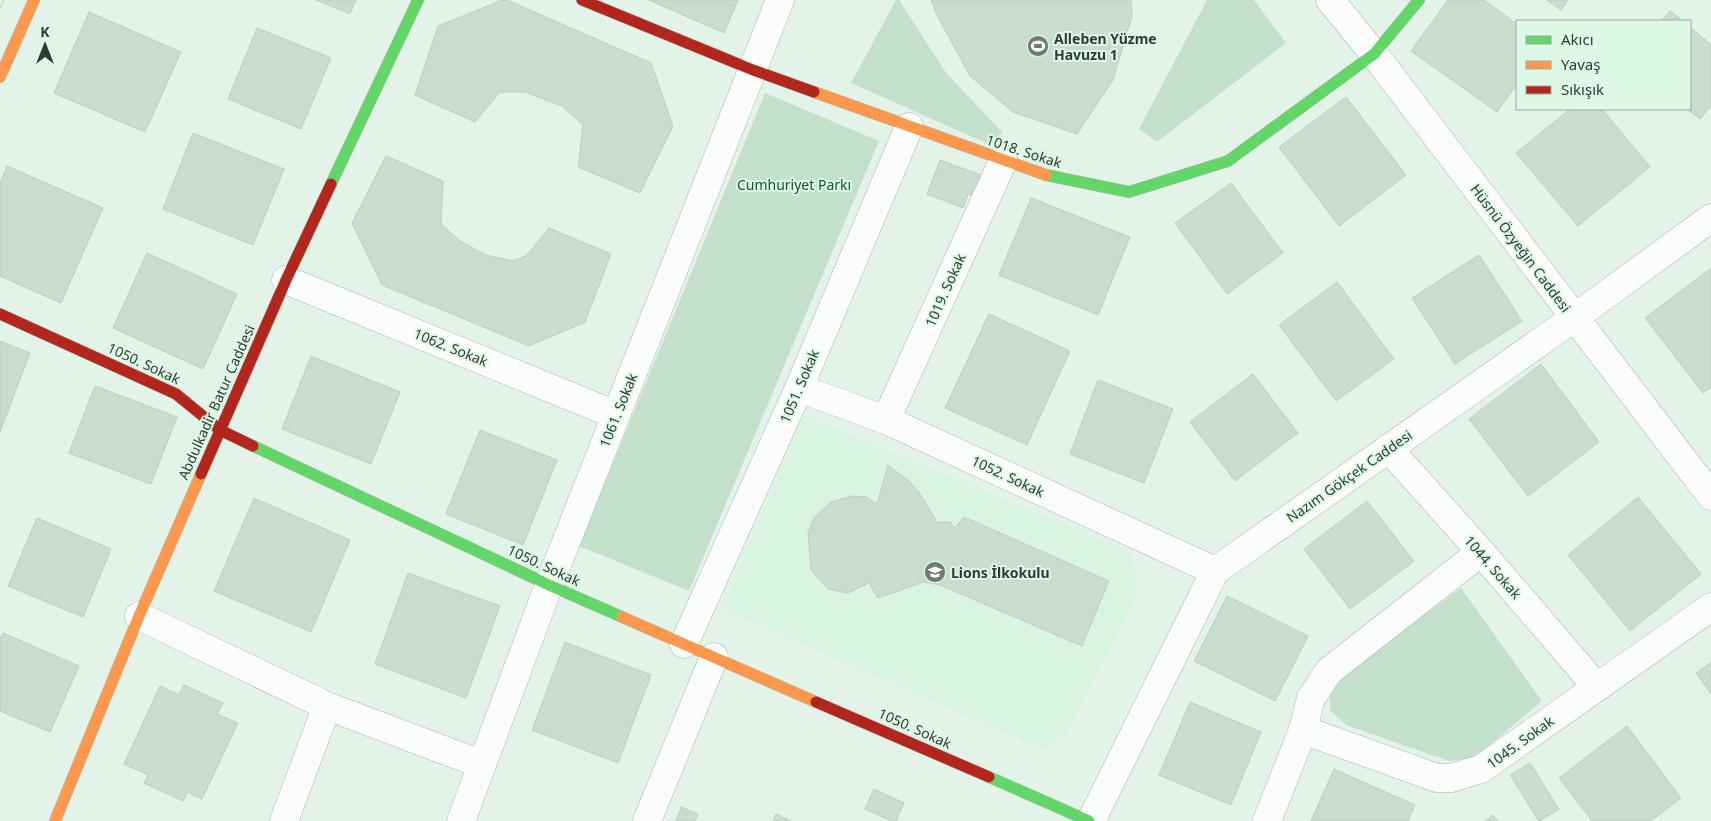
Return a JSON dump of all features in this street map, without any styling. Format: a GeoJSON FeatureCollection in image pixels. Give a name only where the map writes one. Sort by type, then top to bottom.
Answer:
{"type":"FeatureCollection","features":[{"type":"Feature","properties":{"kind":"street"},"geometry":{"type":"LineString","coordinates":[[0,77],[34,0]]}},
{"type":"Feature","properties":{"kind":"street","name":"Abdulkadir Batur Caddesi"},"geometry":{"type":"LineString","coordinates":[[55,821],[138,616],[286,280],[418,0]]}},
{"type":"Feature","properties":{"kind":"street","name":"1018. Sokak"},"geometry":{"type":"LineString","coordinates":[[582,0],[753,70],[1039,174],[1129,192],[1228,161],[1374,54],[1419,0]]}},
{"type":"Feature","properties":{"kind":"street","name":"1061. Sokak"},"geometry":{"type":"LineString","coordinates":[[461,821],[548,585],[780,0]]}},
{"type":"Feature","properties":{"kind":"street","name":"Hüsnü Özyeğin Caddesi"},"geometry":{"type":"LineString","coordinates":[[1330,0],[1374,54],[1711,496]]}},
{"type":"Feature","properties":{"kind":"street","name":"1051. Sokak"},"geometry":{"type":"LineString","coordinates":[[684,644],[799,388],[909,126]]}},
{"type":"Feature","properties":{"kind":"street","name":"1019. Sokak"},"geometry":{"type":"LineString","coordinates":[[886,420],[1003,161]]}},
{"type":"Feature","properties":{"kind":"street","name":"Nazım Gökçek Caddesi"},"geometry":{"type":"LineString","coordinates":[[1090,821],[1215,571],[1574,318],[1711,218]]}},
{"type":"Feature","properties":{"kind":"street","name":"1062. Sokak"},"geometry":{"type":"LineString","coordinates":[[286,280],[616,415]]}},
{"type":"Feature","properties":{"kind":"street","name":"1050. Sokak"},"geometry":{"type":"LineString","coordinates":[[0,314],[176,394],[220,430],[548,585],[1090,821]]}},
{"type":"Feature","properties":{"kind":"street","name":"1052. Sokak"},"geometry":{"type":"LineString","coordinates":[[799,388],[886,420],[1215,571]]}},
{"type":"Feature","properties":{"kind":"street","name":"1044. Sokak"},"geometry":{"type":"LineString","coordinates":[[1388,448],[1481,552],[1596,686]]}},
{"type":"Feature","properties":{"kind":"street"},"geometry":{"type":"LineString","coordinates":[[1267,821],[1303,730],[1311,698],[1329,670],[1481,552]]}},
{"type":"Feature","properties":{"kind":"street","name":"1045. Sokak"},"geometry":{"type":"LineString","coordinates":[[1303,730],[1437,778],[1451,778],[1481,770],[1596,686],[1711,606]]}},
{"type":"Feature","properties":{"kind":"street"},"geometry":{"type":"LineString","coordinates":[[138,616],[327,706],[481,764]]}},
{"type":"Feature","properties":{"kind":"street"},"geometry":{"type":"LineString","coordinates":[[647,821],[714,657]]}},
{"type":"Feature","properties":{"kind":"street"},"geometry":{"type":"LineString","coordinates":[[284,821],[327,706]]}},
{"type":"Feature","properties":{"kind":"shaded area","name":"Lions İlkokulu"},"geometry":{"type":"Polygon","coordinates":[[[804,415],[1130,552],[1139,591],[1066,735],[1044,750],[720,608],[804,415]]]}},
{"type":"Feature","properties":{"kind":"green space"},"geometry":{"type":"Polygon","coordinates":[[[896,0],[899,0],[947,74],[1003,133],[986,143],[851,83],[896,0]]]}},
{"type":"Feature","properties":{"kind":"green space"},"geometry":{"type":"Polygon","coordinates":[[[1207,0],[1254,0],[1286,43],[1157,142],[1139,129],[1207,0]]]}},
{"type":"Feature","properties":{"kind":"green space","name":"Cumhuriyet Parkı"},"geometry":{"type":"Polygon","coordinates":[[[765,93],[879,141],[689,591],[579,546],[765,93]]]}},
{"type":"Feature","properties":{"kind":"green space"},"geometry":{"type":"Polygon","coordinates":[[[1461,588],[1542,701],[1474,758],[1449,761],[1346,725],[1330,710],[1330,693],[1346,672],[1461,588]]]}},
{"type":"Feature","properties":{"kind":"building"},"geometry":{"type":"Polygon","coordinates":[[[316,0],[356,0],[350,14],[316,0]]]}},
{"type":"Feature","properties":{"kind":"building"},"geometry":{"type":"Polygon","coordinates":[[[502,0],[507,0],[651,63],[673,126],[640,193],[578,167],[583,125],[562,106],[525,92],[500,92],[475,122],[415,95],[438,26],[502,0]]]}},
{"type":"Feature","properties":{"kind":"building"},"geometry":{"type":"Polygon","coordinates":[[[649,0],[738,0],[724,33],[649,0]]]}},
{"type":"Feature","properties":{"kind":"building","name":"Alleben Yüzme Havuzu 1"},"geometry":{"type":"Polygon","coordinates":[[[931,0],[1131,0],[1132,16],[1113,80],[1077,134],[1013,112],[970,76],[937,15],[931,0]]]}},
{"type":"Feature","properties":{"kind":"building"},"geometry":{"type":"Polygon","coordinates":[[[1448,0],[1484,0],[1516,23],[1516,85],[1497,112],[1411,51],[1448,0]]]}},
{"type":"Feature","properties":{"kind":"building"},"geometry":{"type":"Polygon","coordinates":[[[1547,0],[1568,0],[1561,10],[1547,0]]]}},
{"type":"Feature","properties":{"kind":"building"},"geometry":{"type":"Polygon","coordinates":[[[1670,11],[1682,20],[1662,20],[1670,11]]]}},
{"type":"Feature","properties":{"kind":"building"},"geometry":{"type":"Polygon","coordinates":[[[89,12],[181,52],[145,132],[54,93],[89,12]]]}},
{"type":"Feature","properties":{"kind":"building"},"geometry":{"type":"Polygon","coordinates":[[[257,28],[331,58],[301,129],[228,99],[257,28]]]}},
{"type":"Feature","properties":{"kind":"building"},"geometry":{"type":"Polygon","coordinates":[[[1691,28],[1711,45],[1711,106],[1700,119],[1688,110],[1691,110],[1691,28]]]}},
{"type":"Feature","properties":{"kind":"building"},"geometry":{"type":"Polygon","coordinates":[[[1346,97],[1406,175],[1339,226],[1279,147],[1346,97]]]}},
{"type":"Feature","properties":{"kind":"building"},"geometry":{"type":"Polygon","coordinates":[[[1569,110],[1603,110],[1650,167],[1578,226],[1516,153],[1569,110]]]}},
{"type":"Feature","properties":{"kind":"building"},"geometry":{"type":"Polygon","coordinates":[[[193,133],[284,169],[253,245],[163,209],[193,133]]]}},
{"type":"Feature","properties":{"kind":"building"},"geometry":{"type":"Polygon","coordinates":[[[386,156],[443,181],[441,224],[460,241],[486,255],[513,261],[526,256],[549,228],[611,254],[585,322],[529,346],[382,285],[352,223],[386,156]]]}},
{"type":"Feature","properties":{"kind":"building"},"geometry":{"type":"Polygon","coordinates":[[[940,160],[986,177],[978,198],[968,194],[963,208],[927,194],[940,160]]]}},
{"type":"Feature","properties":{"kind":"building"},"geometry":{"type":"Polygon","coordinates":[[[7,166],[103,208],[61,303],[0,276],[0,183],[7,166]]]}},
{"type":"Feature","properties":{"kind":"building"},"geometry":{"type":"Polygon","coordinates":[[[1231,183],[1283,253],[1227,294],[1175,223],[1231,183]]]}},
{"type":"Feature","properties":{"kind":"building"},"geometry":{"type":"Polygon","coordinates":[[[1031,198],[1130,237],[1098,315],[999,275],[1031,198]]]}},
{"type":"Feature","properties":{"kind":"building"},"geometry":{"type":"Polygon","coordinates":[[[147,253],[237,294],[203,369],[113,328],[147,253]]]}},
{"type":"Feature","properties":{"kind":"building"},"geometry":{"type":"Polygon","coordinates":[[[1479,255],[1522,321],[1455,364],[1412,298],[1479,255]]]}},
{"type":"Feature","properties":{"kind":"building"},"geometry":{"type":"Polygon","coordinates":[[[1711,268],[1711,387],[1703,393],[1645,318],[1711,268]]]}},
{"type":"Feature","properties":{"kind":"building"},"geometry":{"type":"Polygon","coordinates":[[[1337,282],[1394,359],[1336,401],[1279,325],[1337,282]]]}},
{"type":"Feature","properties":{"kind":"building"},"geometry":{"type":"Polygon","coordinates":[[[989,314],[1070,351],[1027,445],[945,408],[989,314]]]}},
{"type":"Feature","properties":{"kind":"building"},"geometry":{"type":"Polygon","coordinates":[[[0,341],[30,353],[0,432],[0,341]]]}},
{"type":"Feature","properties":{"kind":"building"},"geometry":{"type":"Polygon","coordinates":[[[311,356],[400,392],[371,464],[282,429],[311,356]]]}},
{"type":"Feature","properties":{"kind":"building"},"geometry":{"type":"Polygon","coordinates":[[[1541,364],[1599,442],[1528,496],[1469,419],[1541,364]]]}},
{"type":"Feature","properties":{"kind":"building"},"geometry":{"type":"Polygon","coordinates":[[[1253,374],[1298,433],[1235,481],[1190,422],[1253,374]]]}},
{"type":"Feature","properties":{"kind":"building"},"geometry":{"type":"Polygon","coordinates":[[[1098,380],[1173,409],[1144,483],[1070,454],[1098,380]]]}},
{"type":"Feature","properties":{"kind":"building"},"geometry":{"type":"Polygon","coordinates":[[[95,386],[177,417],[151,484],[69,453],[95,386]]]}},
{"type":"Feature","properties":{"kind":"building"},"geometry":{"type":"Polygon","coordinates":[[[480,430],[557,460],[523,545],[446,514],[480,430]]]}},
{"type":"Feature","properties":{"kind":"building"},"geometry":{"type":"Polygon","coordinates":[[[888,465],[909,481],[919,492],[937,522],[950,522],[955,528],[964,517],[1109,581],[1082,646],[940,585],[924,582],[878,598],[869,583],[848,593],[828,589],[811,570],[808,533],[814,518],[831,502],[852,496],[866,497],[877,504],[888,465]]]}},
{"type":"Feature","properties":{"kind":"building"},"geometry":{"type":"Polygon","coordinates":[[[1638,497],[1701,574],[1630,631],[1568,555],[1638,497]]]}},
{"type":"Feature","properties":{"kind":"building"},"geometry":{"type":"Polygon","coordinates":[[[254,498],[350,540],[311,632],[214,591],[254,498]]]}},
{"type":"Feature","properties":{"kind":"building"},"geometry":{"type":"Polygon","coordinates":[[[1367,501],[1414,561],[1350,609],[1304,549],[1367,501]]]}},
{"type":"Feature","properties":{"kind":"building"},"geometry":{"type":"Polygon","coordinates":[[[37,518],[111,549],[83,617],[8,586],[37,518]]]}},
{"type":"Feature","properties":{"kind":"building"},"geometry":{"type":"Polygon","coordinates":[[[408,573],[500,606],[466,698],[375,664],[408,573]]]}},
{"type":"Feature","properties":{"kind":"building"},"geometry":{"type":"Polygon","coordinates":[[[1227,596],[1308,636],[1275,701],[1194,661],[1227,596]]]}},
{"type":"Feature","properties":{"kind":"building"},"geometry":{"type":"Polygon","coordinates":[[[3,633],[79,666],[50,732],[0,711],[0,639],[3,633]]]}},
{"type":"Feature","properties":{"kind":"building"},"geometry":{"type":"Polygon","coordinates":[[[565,642],[651,675],[618,763],[532,730],[565,642]]]}},
{"type":"Feature","properties":{"kind":"building"},"geometry":{"type":"Polygon","coordinates":[[[1711,662],[1711,694],[1696,673],[1711,662]]]}},
{"type":"Feature","properties":{"kind":"building"},"geometry":{"type":"Polygon","coordinates":[[[184,685],[223,703],[217,714],[238,723],[202,799],[187,792],[183,801],[144,783],[148,775],[124,764],[160,686],[179,695],[184,685]]]}},
{"type":"Feature","properties":{"kind":"building"},"geometry":{"type":"Polygon","coordinates":[[[1190,702],[1261,732],[1231,805],[1159,775],[1190,702]]]}},
{"type":"Feature","properties":{"kind":"building"},"geometry":{"type":"Polygon","coordinates":[[[1627,726],[1681,798],[1651,821],[1592,821],[1559,778],[1627,726]]]}},
{"type":"Feature","properties":{"kind":"building"},"geometry":{"type":"Polygon","coordinates":[[[1530,763],[1559,809],[1539,821],[1510,775],[1530,763]]]}},
{"type":"Feature","properties":{"kind":"building"},"geometry":{"type":"Polygon","coordinates":[[[1334,769],[1415,805],[1408,821],[1311,821],[1334,769]]]}},
{"type":"Feature","properties":{"kind":"building"},"geometry":{"type":"Polygon","coordinates":[[[874,789],[904,803],[896,821],[891,821],[865,809],[874,789]]]}},
{"type":"Feature","properties":{"kind":"building"},"geometry":{"type":"Polygon","coordinates":[[[681,807],[698,814],[695,821],[676,821],[681,807]]]}},
{"type":"Feature","properties":{"kind":"building"},"geometry":{"type":"Polygon","coordinates":[[[776,814],[791,821],[773,821],[776,814]]]}},
{"type":"Feature","properties":{"kind":"building"},"geometry":{"type":"Polygon","coordinates":[[[1493,815],[1498,821],[1485,821],[1493,815]]]}},
{"type":"Feature","properties":{"kind":"tram line"},"geometry":{"type":"LineString","coordinates":[[0,8],[4,0]]}},
{"type":"Feature","properties":{"kind":"traffic: fast"},"geometry":{"type":"LineString","coordinates":[[331,184],[418,0]]}},
{"type":"Feature","properties":{"kind":"traffic: fast"},"geometry":{"type":"LineString","coordinates":[[1046,175],[1129,192],[1228,161],[1374,54],[1419,0]]}},
{"type":"Feature","properties":{"kind":"traffic: fast"},"geometry":{"type":"LineString","coordinates":[[253,446],[549,585],[622,617]]}},
{"type":"Feature","properties":{"kind":"traffic: fast"},"geometry":{"type":"LineString","coordinates":[[989,777],[1089,821]]}},
{"type":"Feature","properties":{"kind":"traffic: slow"},"geometry":{"type":"LineString","coordinates":[[0,77],[34,0]]}},
{"type":"Feature","properties":{"kind":"traffic: slow"},"geometry":{"type":"LineString","coordinates":[[814,92],[1046,175]]}},
{"type":"Feature","properties":{"kind":"traffic: slow"},"geometry":{"type":"LineString","coordinates":[[55,821],[139,616],[201,474]]}},
{"type":"Feature","properties":{"kind":"traffic: slow"},"geometry":{"type":"LineString","coordinates":[[622,617],[816,702]]}},
{"type":"Feature","properties":{"kind":"traffic: jam"},"geometry":{"type":"LineString","coordinates":[[582,0],[753,70],[814,92]]}},
{"type":"Feature","properties":{"kind":"traffic: jam"},"geometry":{"type":"LineString","coordinates":[[201,474],[286,280],[331,184]]}},
{"type":"Feature","properties":{"kind":"traffic: jam"},"geometry":{"type":"LineString","coordinates":[[0,314],[176,394],[220,430],[253,446]]}},
{"type":"Feature","properties":{"kind":"traffic: jam"},"geometry":{"type":"LineString","coordinates":[[816,702],[989,777]]}},
{"type":"Feature","properties":{"kind":"place","name":"Alleben Yüzme Havuzu 1"},"geometry":{"type":"Point","coordinates":[1038,46]}},
{"type":"Feature","properties":{"kind":"place","name":"Lions İlkokulu"},"geometry":{"type":"Point","coordinates":[935,572]}}]}
